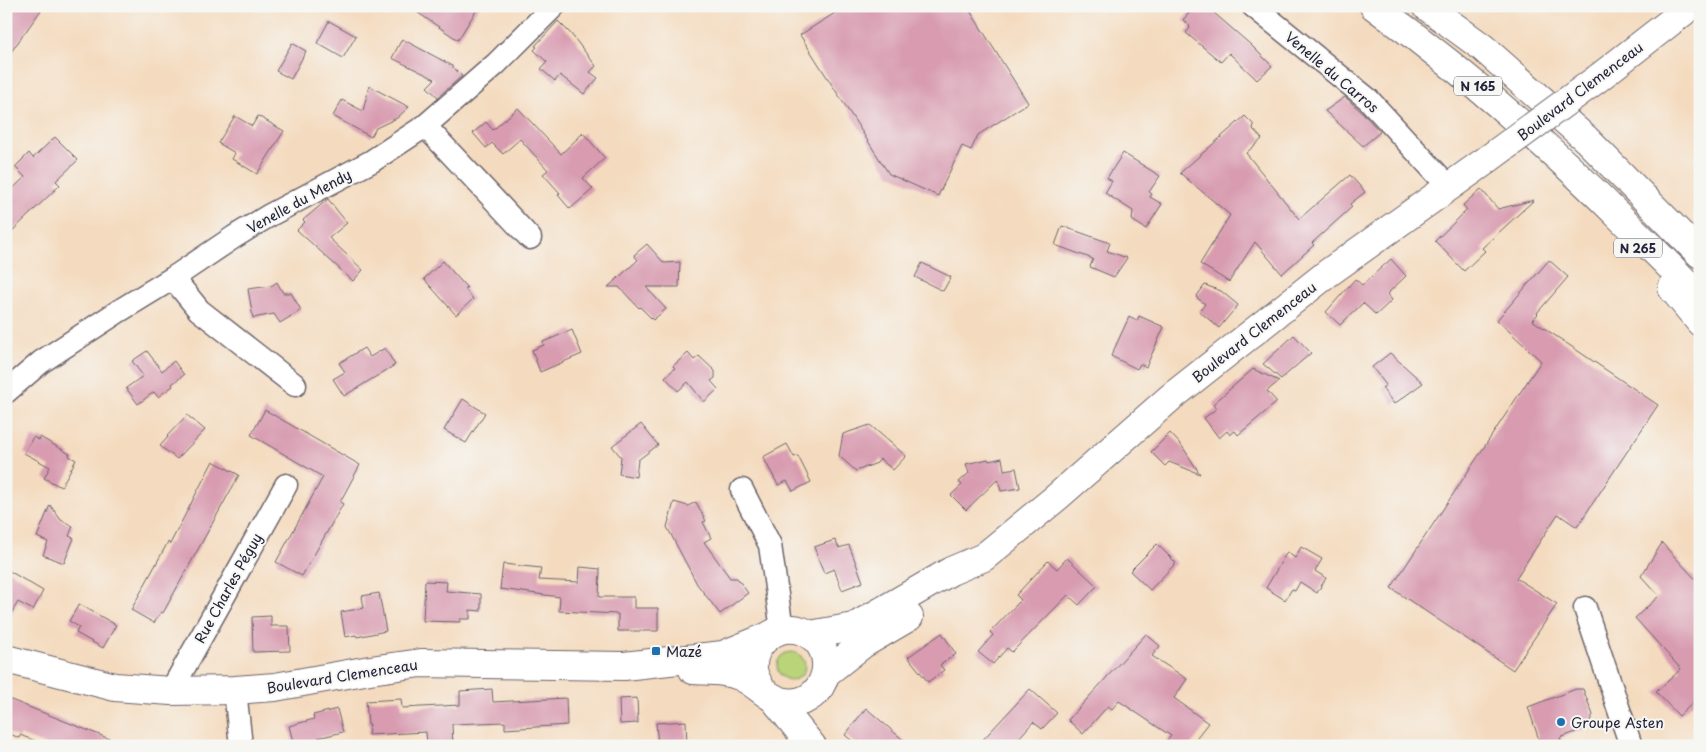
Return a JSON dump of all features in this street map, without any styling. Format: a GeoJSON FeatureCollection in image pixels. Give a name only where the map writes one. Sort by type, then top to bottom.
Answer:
{"type":"FeatureCollection","features":[{"type":"Feature","properties":{"kind":"main road","name":"N 165"},"geometry":{"type":"LineString","coordinates":[[1374,6],[1480,87],[1577,174],[1700,298]]}},
{"type":"Feature","properties":{"kind":"main road","name":"N 165"},"geometry":{"type":"LineString","coordinates":[[1426,6],[1482,47],[1586,139],[1700,254]]}},
{"type":"Feature","properties":{"kind":"main road","name":"Boulevard Clemenceau"},"geometry":{"type":"LineString","coordinates":[[810,635],[854,626],[951,570],[984,557],[1057,497],[1170,398],[1328,273],[1597,79],[1691,6]]}},
{"type":"Feature","properties":{"kind":"main road","name":"N 265"},"geometry":{"type":"LineString","coordinates":[[1577,174],[1700,322]]}},
{"type":"Feature","properties":{"kind":"main road"},"geometry":{"type":"LineString","coordinates":[[624,666],[726,672],[743,678],[785,702],[797,702],[809,697],[822,681],[863,644],[951,592],[984,557]]}},
{"type":"Feature","properties":{"kind":"main road"},"geometry":{"type":"LineString","coordinates":[[792,629],[810,635],[818,642],[827,662],[813,715],[812,745],[756,680],[753,668],[754,657],[759,646],[774,634],[792,629]]}},
{"type":"Feature","properties":{"kind":"main road","name":"Boulevard Clemenceau"},"geometry":{"type":"LineString","coordinates":[[6,659],[115,687],[171,691],[236,690],[275,687],[421,663],[624,666],[723,655],[774,634]]}},
{"type":"Feature","properties":{"kind":"street","name":"Venelle du Mendy"},"geometry":{"type":"LineString","coordinates":[[6,392],[41,362],[270,214],[372,161],[425,126],[496,64],[554,6]]}},
{"type":"Feature","properties":{"kind":"street","name":"Venelle du Carros"},"geometry":{"type":"LineString","coordinates":[[1253,6],[1368,99],[1449,186]]}},
{"type":"Feature","properties":{"kind":"street"},"geometry":{"type":"LineString","coordinates":[[1697,6],[1700,10]]}},
{"type":"Feature","properties":{"kind":"street"},"geometry":{"type":"LineString","coordinates":[[425,126],[530,238]]}},
{"type":"Feature","properties":{"kind":"street"},"geometry":{"type":"LineString","coordinates":[[173,278],[199,310],[295,385]]}},
{"type":"Feature","properties":{"kind":"street","name":"Rue Charles Péguy"},"geometry":{"type":"LineString","coordinates":[[171,691],[286,484]]}},
{"type":"Feature","properties":{"kind":"street"},"geometry":{"type":"LineString","coordinates":[[742,490],[770,545],[774,634]]}},
{"type":"Feature","properties":{"kind":"street"},"geometry":{"type":"LineString","coordinates":[[1585,608],[1631,746]]}},
{"type":"Feature","properties":{"kind":"street"},"geometry":{"type":"LineString","coordinates":[[236,690],[241,746]]}},
{"type":"Feature","properties":{"kind":"green space"},"geometry":{"type":"Polygon","coordinates":[[[791,652],[801,656],[805,666],[801,676],[791,680],[781,676],[777,666],[781,656],[791,652]]]}},
{"type":"Feature","properties":{"kind":"building"},"geometry":{"type":"Polygon","coordinates":[[[6,6],[44,6],[6,59],[6,6]]]}},
{"type":"Feature","properties":{"kind":"building"},"geometry":{"type":"Polygon","coordinates":[[[408,6],[479,6],[458,40],[408,6]]]}},
{"type":"Feature","properties":{"kind":"building"},"geometry":{"type":"Polygon","coordinates":[[[846,6],[967,6],[1028,103],[978,135],[971,150],[962,146],[938,196],[889,174],[800,35],[846,6]]]}},
{"type":"Feature","properties":{"kind":"building"},"geometry":{"type":"Polygon","coordinates":[[[1195,6],[1206,6],[1272,66],[1257,80],[1229,53],[1221,62],[1186,33],[1190,25],[1183,20],[1195,6]]]}},
{"type":"Feature","properties":{"kind":"building"},"geometry":{"type":"Polygon","coordinates":[[[329,21],[356,36],[343,58],[317,43],[329,21]]]}},
{"type":"Feature","properties":{"kind":"building"},"geometry":{"type":"Polygon","coordinates":[[[558,21],[571,34],[596,66],[590,72],[598,78],[584,94],[560,75],[555,81],[541,69],[547,62],[534,50],[537,47],[535,46],[558,21]]]}},
{"type":"Feature","properties":{"kind":"building"},"geometry":{"type":"Polygon","coordinates":[[[402,39],[451,65],[462,76],[438,97],[427,87],[435,79],[392,58],[402,39]]]}},
{"type":"Feature","properties":{"kind":"building"},"geometry":{"type":"Polygon","coordinates":[[[292,43],[306,51],[291,79],[276,71],[292,43]]]}},
{"type":"Feature","properties":{"kind":"building"},"geometry":{"type":"Polygon","coordinates":[[[369,86],[409,107],[397,118],[376,128],[371,137],[333,116],[342,100],[363,111],[369,86]]]}},
{"type":"Feature","properties":{"kind":"building"},"geometry":{"type":"Polygon","coordinates":[[[1345,97],[1380,132],[1363,146],[1325,111],[1345,97]]]}},
{"type":"Feature","properties":{"kind":"building"},"geometry":{"type":"Polygon","coordinates":[[[518,108],[561,154],[583,133],[605,158],[583,178],[593,189],[570,209],[558,195],[560,193],[543,174],[548,170],[520,139],[503,154],[492,143],[486,148],[473,133],[486,122],[493,130],[518,108]]]}},
{"type":"Feature","properties":{"kind":"building"},"geometry":{"type":"Polygon","coordinates":[[[235,116],[252,126],[258,116],[284,131],[257,174],[232,159],[235,153],[218,143],[235,116]]]}},
{"type":"Feature","properties":{"kind":"building"},"geometry":{"type":"Polygon","coordinates":[[[1245,116],[1254,125],[1253,129],[1262,139],[1246,153],[1299,219],[1350,175],[1365,192],[1350,204],[1352,207],[1312,243],[1314,245],[1282,274],[1255,242],[1229,282],[1200,264],[1230,215],[1180,173],[1245,116]]]}},
{"type":"Feature","properties":{"kind":"building"},"geometry":{"type":"Polygon","coordinates":[[[55,137],[78,160],[56,181],[60,185],[6,237],[6,195],[25,177],[15,167],[29,153],[33,158],[55,137]]]}},
{"type":"Feature","properties":{"kind":"building"},"geometry":{"type":"Polygon","coordinates":[[[1123,153],[1160,176],[1149,192],[1152,194],[1150,197],[1162,204],[1146,229],[1132,220],[1133,211],[1105,193],[1112,181],[1107,178],[1123,153]]]}},
{"type":"Feature","properties":{"kind":"building"},"geometry":{"type":"Polygon","coordinates":[[[1481,189],[1498,209],[1534,200],[1482,248],[1485,251],[1464,271],[1435,241],[1467,210],[1463,205],[1481,189]]]}},
{"type":"Feature","properties":{"kind":"building"},"geometry":{"type":"Polygon","coordinates":[[[328,199],[347,223],[329,238],[363,270],[353,281],[297,230],[305,222],[303,220],[328,199]]]}},
{"type":"Feature","properties":{"kind":"building"},"geometry":{"type":"Polygon","coordinates":[[[1062,226],[1110,243],[1107,251],[1127,258],[1114,277],[1090,267],[1093,259],[1055,245],[1062,226]]]}},
{"type":"Feature","properties":{"kind":"building"},"geometry":{"type":"Polygon","coordinates":[[[647,244],[664,263],[680,262],[679,287],[646,287],[666,309],[653,320],[619,287],[608,287],[638,260],[634,255],[647,244]]]}},
{"type":"Feature","properties":{"kind":"building"},"geometry":{"type":"Polygon","coordinates":[[[1391,259],[1406,276],[1387,294],[1392,300],[1376,315],[1363,303],[1340,325],[1326,312],[1355,279],[1362,285],[1391,259]]]}},
{"type":"Feature","properties":{"kind":"building"},"geometry":{"type":"Polygon","coordinates":[[[1549,260],[1568,277],[1532,320],[1658,405],[1577,527],[1558,514],[1516,578],[1557,604],[1513,670],[1391,588],[1541,361],[1497,320],[1549,260]]]}},
{"type":"Feature","properties":{"kind":"building"},"geometry":{"type":"Polygon","coordinates":[[[443,261],[467,288],[465,289],[473,299],[456,315],[424,279],[443,261]]]}},
{"type":"Feature","properties":{"kind":"building"},"geometry":{"type":"Polygon","coordinates":[[[922,263],[951,277],[943,291],[915,277],[922,263]]]}},
{"type":"Feature","properties":{"kind":"building"},"geometry":{"type":"Polygon","coordinates":[[[277,282],[283,293],[291,293],[301,310],[280,323],[274,314],[253,318],[248,289],[271,286],[277,282]]]}},
{"type":"Feature","properties":{"kind":"building"},"geometry":{"type":"Polygon","coordinates":[[[1205,285],[1221,291],[1238,305],[1219,328],[1199,311],[1205,304],[1196,297],[1205,285]]]}},
{"type":"Feature","properties":{"kind":"building"},"geometry":{"type":"Polygon","coordinates":[[[1139,316],[1164,327],[1146,367],[1140,364],[1137,369],[1111,356],[1129,317],[1137,321],[1139,316]]]}},
{"type":"Feature","properties":{"kind":"building"},"geometry":{"type":"Polygon","coordinates":[[[572,330],[582,354],[540,372],[532,350],[544,345],[543,342],[572,330]]]}},
{"type":"Feature","properties":{"kind":"building"},"geometry":{"type":"Polygon","coordinates":[[[1294,335],[1311,353],[1281,379],[1263,364],[1294,335]]]}},
{"type":"Feature","properties":{"kind":"building"},"geometry":{"type":"Polygon","coordinates":[[[364,348],[370,357],[385,348],[395,365],[344,396],[333,379],[345,372],[339,363],[364,348]]]}},
{"type":"Feature","properties":{"kind":"building"},"geometry":{"type":"Polygon","coordinates":[[[147,351],[162,371],[174,361],[184,375],[158,397],[154,392],[138,404],[126,388],[143,376],[132,361],[147,351]]]}},
{"type":"Feature","properties":{"kind":"building"},"geometry":{"type":"Polygon","coordinates":[[[688,353],[694,360],[699,356],[715,371],[715,378],[711,381],[718,389],[704,402],[688,382],[678,391],[665,377],[675,368],[673,366],[688,353]]]}},
{"type":"Feature","properties":{"kind":"building"},"geometry":{"type":"Polygon","coordinates":[[[1390,353],[1423,383],[1394,404],[1382,388],[1386,385],[1372,367],[1390,353]]]}},
{"type":"Feature","properties":{"kind":"building"},"geometry":{"type":"Polygon","coordinates":[[[1253,369],[1279,381],[1267,391],[1277,402],[1238,435],[1235,431],[1230,435],[1227,431],[1219,438],[1204,418],[1216,409],[1213,404],[1253,369]]]}},
{"type":"Feature","properties":{"kind":"building"},"geometry":{"type":"Polygon","coordinates":[[[463,399],[485,413],[466,443],[444,430],[463,399]]]}},
{"type":"Feature","properties":{"kind":"building"},"geometry":{"type":"Polygon","coordinates":[[[265,410],[360,465],[340,502],[343,504],[302,576],[276,562],[323,477],[251,435],[265,410]]]}},
{"type":"Feature","properties":{"kind":"building"},"geometry":{"type":"Polygon","coordinates":[[[187,415],[205,430],[177,459],[160,446],[187,415]]]}},
{"type":"Feature","properties":{"kind":"building"},"geometry":{"type":"Polygon","coordinates":[[[641,424],[658,445],[638,460],[636,477],[619,474],[621,457],[612,446],[641,424]]]}},
{"type":"Feature","properties":{"kind":"building"},"geometry":{"type":"Polygon","coordinates":[[[870,425],[906,456],[893,470],[880,459],[877,463],[856,471],[839,456],[843,434],[870,425]]]}},
{"type":"Feature","properties":{"kind":"building"},"geometry":{"type":"Polygon","coordinates":[[[1170,433],[1182,446],[1200,474],[1169,462],[1165,466],[1151,452],[1170,433]]]}},
{"type":"Feature","properties":{"kind":"building"},"geometry":{"type":"Polygon","coordinates":[[[33,437],[39,440],[40,437],[70,454],[69,456],[76,460],[61,487],[44,478],[50,467],[24,453],[33,437]]]}},
{"type":"Feature","properties":{"kind":"building"},"geometry":{"type":"Polygon","coordinates":[[[787,444],[794,457],[798,456],[811,482],[793,491],[787,481],[778,485],[763,457],[787,444]]]}},
{"type":"Feature","properties":{"kind":"building"},"geometry":{"type":"Polygon","coordinates":[[[1002,458],[1004,470],[1016,468],[1020,488],[1001,491],[998,479],[966,510],[951,495],[962,485],[959,482],[969,473],[966,464],[1002,458]]]}},
{"type":"Feature","properties":{"kind":"building"},"geometry":{"type":"Polygon","coordinates":[[[213,461],[239,475],[163,613],[161,612],[154,623],[131,610],[168,542],[170,544],[213,461]]]}},
{"type":"Feature","properties":{"kind":"building"},"geometry":{"type":"Polygon","coordinates":[[[674,502],[688,506],[696,502],[706,521],[703,522],[711,538],[704,542],[730,578],[737,578],[748,593],[720,614],[697,584],[667,527],[674,502]]]}},
{"type":"Feature","properties":{"kind":"building"},"geometry":{"type":"Polygon","coordinates":[[[50,505],[61,520],[73,526],[69,536],[74,538],[64,563],[43,555],[48,542],[37,537],[50,505]]]}},
{"type":"Feature","properties":{"kind":"building"},"geometry":{"type":"Polygon","coordinates":[[[835,540],[839,548],[849,545],[863,582],[842,590],[834,569],[824,573],[814,547],[835,540]]]}},
{"type":"Feature","properties":{"kind":"building"},"geometry":{"type":"Polygon","coordinates":[[[1662,543],[1700,584],[1700,696],[1679,716],[1656,692],[1681,669],[1635,618],[1659,596],[1641,576],[1662,543]]]}},
{"type":"Feature","properties":{"kind":"building"},"geometry":{"type":"Polygon","coordinates":[[[1157,544],[1176,563],[1150,590],[1130,571],[1157,544]]]}},
{"type":"Feature","properties":{"kind":"building"},"geometry":{"type":"Polygon","coordinates":[[[1301,547],[1322,559],[1315,571],[1326,578],[1317,593],[1300,582],[1295,591],[1292,589],[1285,600],[1266,588],[1287,552],[1295,558],[1301,547]]]}},
{"type":"Feature","properties":{"kind":"building"},"geometry":{"type":"Polygon","coordinates":[[[1067,558],[1097,586],[1079,605],[1068,595],[1012,652],[1007,648],[993,664],[978,652],[993,635],[990,632],[1021,600],[1016,595],[1048,561],[1057,569],[1067,558]]]}},
{"type":"Feature","properties":{"kind":"building"},"geometry":{"type":"Polygon","coordinates":[[[503,564],[541,568],[539,580],[579,582],[580,567],[600,569],[599,597],[634,597],[634,608],[658,608],[658,631],[618,631],[618,614],[559,611],[560,597],[500,589],[503,564]]]}},
{"type":"Feature","properties":{"kind":"building"},"geometry":{"type":"Polygon","coordinates":[[[6,569],[43,591],[33,610],[18,602],[6,622],[6,569]]]}},
{"type":"Feature","properties":{"kind":"building"},"geometry":{"type":"Polygon","coordinates":[[[425,581],[447,582],[446,591],[481,594],[481,611],[470,610],[470,619],[460,619],[460,622],[423,621],[425,581]]]}},
{"type":"Feature","properties":{"kind":"building"},"geometry":{"type":"Polygon","coordinates":[[[379,593],[386,631],[357,637],[356,635],[345,637],[341,612],[364,608],[362,596],[379,593]]]}},
{"type":"Feature","properties":{"kind":"building"},"geometry":{"type":"Polygon","coordinates":[[[79,604],[116,625],[103,648],[76,633],[79,627],[69,621],[79,604]]]}},
{"type":"Feature","properties":{"kind":"building"},"geometry":{"type":"Polygon","coordinates":[[[271,616],[271,626],[289,626],[290,651],[253,652],[252,617],[271,616]]]}},
{"type":"Feature","properties":{"kind":"building"},"geometry":{"type":"Polygon","coordinates":[[[942,633],[956,654],[940,665],[944,670],[928,682],[908,657],[942,633]]]}},
{"type":"Feature","properties":{"kind":"building"},"geometry":{"type":"Polygon","coordinates":[[[1146,634],[1160,646],[1152,656],[1187,679],[1174,698],[1208,723],[1190,746],[1162,746],[1171,736],[1119,701],[1112,709],[1108,706],[1083,734],[1068,720],[1146,634]]]}},
{"type":"Feature","properties":{"kind":"building"},"geometry":{"type":"Polygon","coordinates":[[[492,689],[493,702],[566,698],[567,725],[505,729],[505,722],[452,724],[453,746],[427,746],[426,732],[368,735],[370,724],[368,725],[366,701],[401,699],[402,708],[460,705],[460,691],[492,689]]]}},
{"type":"Feature","properties":{"kind":"building"},"geometry":{"type":"Polygon","coordinates":[[[1030,689],[1057,713],[1042,729],[1033,722],[1012,746],[977,746],[1030,689]]]}},
{"type":"Feature","properties":{"kind":"building","name":"Groupe Asten"},"geometry":{"type":"Polygon","coordinates":[[[1576,689],[1583,689],[1593,715],[1586,728],[1560,738],[1563,746],[1541,746],[1528,707],[1576,689]]]}},
{"type":"Feature","properties":{"kind":"building"},"geometry":{"type":"Polygon","coordinates":[[[6,698],[125,746],[48,746],[20,735],[19,738],[6,732],[6,698]]]}},
{"type":"Feature","properties":{"kind":"building"},"geometry":{"type":"Polygon","coordinates":[[[637,698],[638,723],[620,724],[619,699],[637,698]]]}},
{"type":"Feature","properties":{"kind":"building"},"geometry":{"type":"Polygon","coordinates":[[[866,708],[910,746],[858,746],[845,735],[866,708]]]}},
{"type":"Feature","properties":{"kind":"building"},"geometry":{"type":"Polygon","coordinates":[[[337,709],[343,732],[318,738],[320,746],[294,746],[289,726],[314,719],[313,715],[337,709]]]}},
{"type":"Feature","properties":{"kind":"building"},"geometry":{"type":"Polygon","coordinates":[[[686,721],[687,746],[658,746],[656,723],[686,721]]]}},
{"type":"Feature","properties":{"kind":"place","name":"Mazé"},"geometry":{"type":"Point","coordinates":[656,651]}},
{"type":"Feature","properties":{"kind":"place","name":"Groupe Asten"},"geometry":{"type":"Point","coordinates":[1561,722]}}]}
